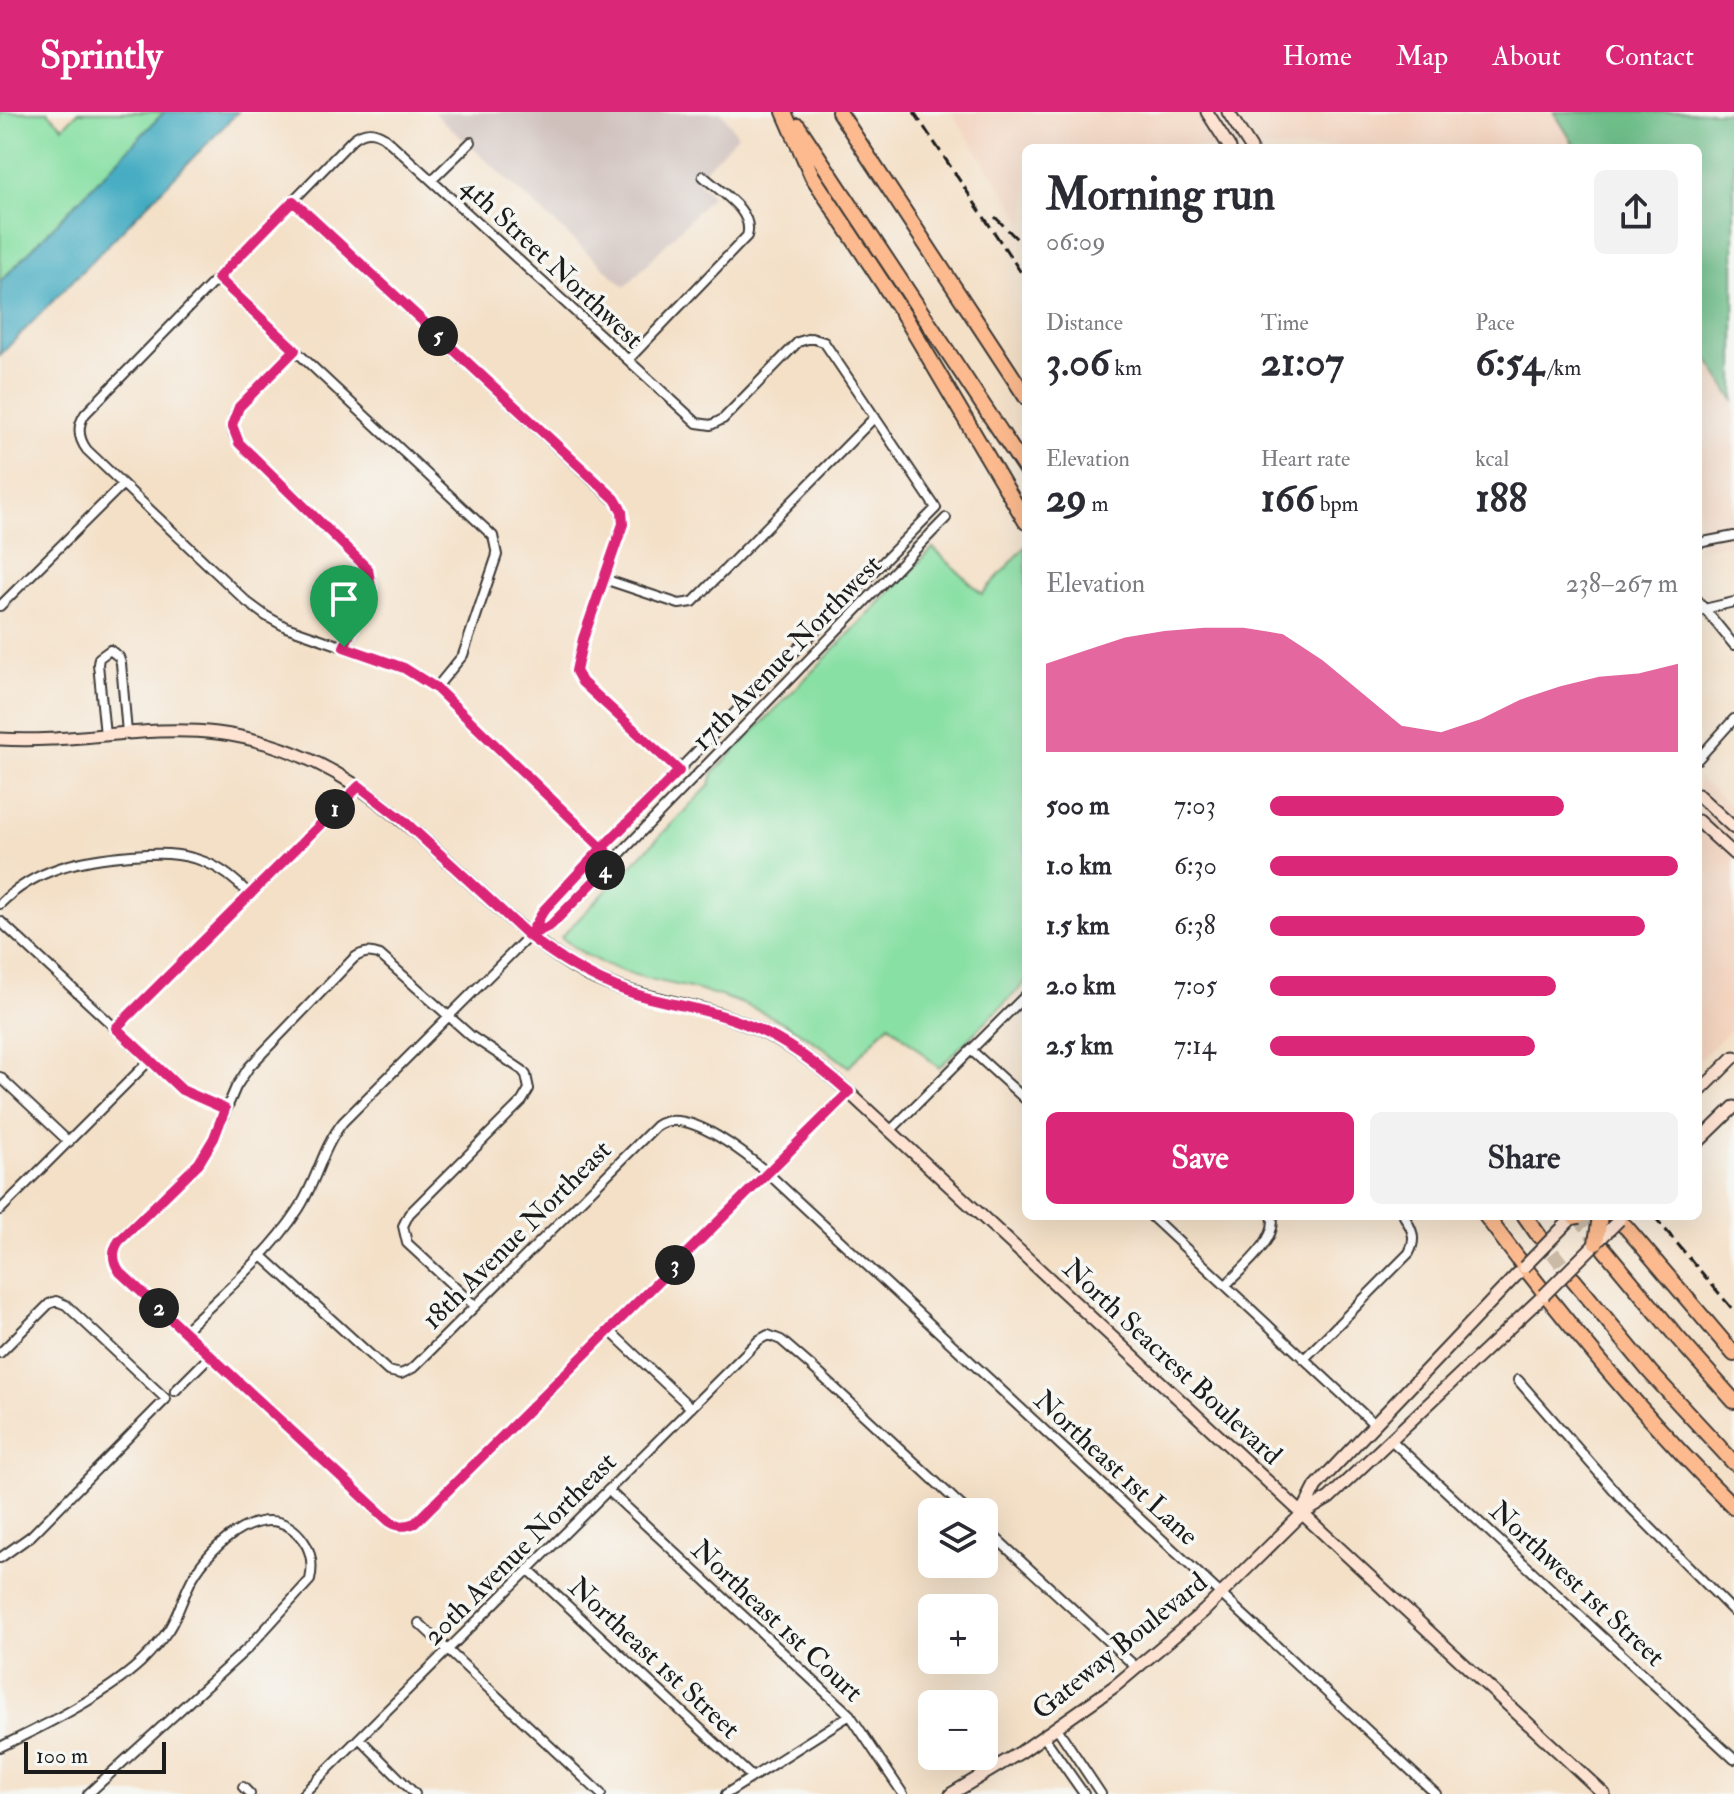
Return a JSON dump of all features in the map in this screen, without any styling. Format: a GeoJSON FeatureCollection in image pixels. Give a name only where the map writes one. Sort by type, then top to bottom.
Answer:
{"type":"FeatureCollection","features":[{"type":"Feature","properties":{"kind":"highway"},"geometry":{"type":"LineString","coordinates":[[786,112],[1022,464]]}},
{"type":"Feature","properties":{"kind":"highway"},"geometry":{"type":"LineString","coordinates":[[786,112],[812,176],[905,317],[1022,515]]}},
{"type":"Feature","properties":{"kind":"highway"},"geometry":{"type":"LineString","coordinates":[[839,112],[1022,391]]}},
{"type":"Feature","properties":{"kind":"highway"},"geometry":{"type":"LineString","coordinates":[[998,355],[1022,374]]}},
{"type":"Feature","properties":{"kind":"highway"},"geometry":{"type":"LineString","coordinates":[[1489,1220],[1544,1295],[1652,1422],[1734,1507]]}},
{"type":"Feature","properties":{"kind":"highway"},"geometry":{"type":"LineString","coordinates":[[1528,1220],[1539,1236]]}},
{"type":"Feature","properties":{"kind":"highway"},"geometry":{"type":"LineString","coordinates":[[1600,1220],[1600,1246],[1734,1401]]}},
{"type":"Feature","properties":{"kind":"highway"},"geometry":{"type":"LineString","coordinates":[[1620,1220],[1734,1354]]}},
{"type":"Feature","properties":{"kind":"highway"},"geometry":{"type":"LineString","coordinates":[[1573,1279],[1650,1372],[1734,1463]]}},
{"type":"Feature","properties":{"kind":"street"},"geometry":{"type":"LineString","coordinates":[[1207,112],[1227,144]]}},
{"type":"Feature","properties":{"kind":"street"},"geometry":{"type":"LineString","coordinates":[[1228,112],[1248,144]]}},
{"type":"Feature","properties":{"kind":"street","name":"4th Street Northwest"},"geometry":{"type":"LineString","coordinates":[[293,201],[353,139],[372,131],[384,137],[432,180],[692,419],[704,425],[723,419],[798,342],[811,338],[829,347],[875,417]]}},
{"type":"Feature","properties":{"kind":"street"},"geometry":{"type":"LineString","coordinates":[[432,180],[471,142]]}},
{"type":"Feature","properties":{"kind":"street"},"geometry":{"type":"LineString","coordinates":[[628,360],[747,236],[749,222],[746,216],[703,176]]}},
{"type":"Feature","properties":{"kind":"street"},"geometry":{"type":"LineString","coordinates":[[615,860],[436,688],[404,668],[286,627],[247,602],[83,444],[79,432],[82,419],[293,201],[619,505],[623,524],[575,664],[578,677],[679,771]]}},
{"type":"Feature","properties":{"kind":"street"},"geometry":{"type":"LineString","coordinates":[[218,278],[493,536],[497,555],[463,655],[436,688]]}},
{"type":"Feature","properties":{"kind":"street"},"geometry":{"type":"LineString","coordinates":[[295,350],[239,407],[233,419],[233,432],[239,443],[368,569],[371,588],[344,647]]}},
{"type":"Feature","properties":{"kind":"street"},"geometry":{"type":"LineString","coordinates":[[604,579],[679,604],[693,602],[875,417]]}},
{"type":"Feature","properties":{"kind":"street","name":"17th Avenue Northwest"},"geometry":{"type":"LineString","coordinates":[[529,936],[544,910],[602,848],[936,508],[875,417]]}},
{"type":"Feature","properties":{"kind":"street"},"geometry":{"type":"LineString","coordinates":[[0,606],[123,484]]}},
{"type":"Feature","properties":{"kind":"street","name":"17th Avenue Northwest"},"geometry":{"type":"LineString","coordinates":[[529,936],[551,925],[946,518]]}},
{"type":"Feature","properties":{"kind":"street"},"geometry":{"type":"LineString","coordinates":[[1702,542],[1734,536]]}},
{"type":"Feature","properties":{"kind":"street"},"geometry":{"type":"LineString","coordinates":[[1702,607],[1734,602]]}},
{"type":"Feature","properties":{"kind":"street"},"geometry":{"type":"LineString","coordinates":[[1702,609],[1734,645]]}},
{"type":"Feature","properties":{"kind":"street"},"geometry":{"type":"LineString","coordinates":[[105,735],[98,664],[99,658],[110,650],[121,663],[127,733]]}},
{"type":"Feature","properties":{"kind":"street"},"geometry":{"type":"LineString","coordinates":[[1702,755],[1734,719]]}},
{"type":"Feature","properties":{"kind":"street","name":"North Seacrest Boulevard"},"geometry":{"type":"LineString","coordinates":[[0,739],[44,740],[183,730],[245,738],[304,757],[359,786],[403,820],[529,936],[566,963],[638,995],[724,1016],[766,1033],[811,1060],[1604,1794]]}},
{"type":"Feature","properties":{"kind":"street"},"geometry":{"type":"LineString","coordinates":[[116,1028],[359,786]]}},
{"type":"Feature","properties":{"kind":"street"},"geometry":{"type":"LineString","coordinates":[[1702,798],[1730,821]]}},
{"type":"Feature","properties":{"kind":"street"},"geometry":{"type":"LineString","coordinates":[[1702,825],[1734,854]]}},
{"type":"Feature","properties":{"kind":"street"},"geometry":{"type":"LineString","coordinates":[[0,904],[27,882],[74,862],[158,853],[205,862],[226,873],[250,895]]}},
{"type":"Feature","properties":{"kind":"street"},"geometry":{"type":"LineString","coordinates":[[0,921],[188,1094],[225,1109]]}},
{"type":"Feature","properties":{"kind":"street"},"geometry":{"type":"LineString","coordinates":[[184,1331],[261,1255],[299,1209],[334,1133],[529,936]]}},
{"type":"Feature","properties":{"kind":"street"},"geometry":{"type":"LineString","coordinates":[[475,1306],[407,1243],[403,1226],[409,1214],[522,1101],[529,1089],[526,1075],[471,1036],[380,955],[366,952],[354,958],[264,1048],[242,1077],[199,1163],[115,1246],[114,1260],[120,1272],[389,1521],[408,1526],[415,1523],[849,1092]]}},
{"type":"Feature","properties":{"kind":"street"},"geometry":{"type":"LineString","coordinates":[[890,1131],[1022,999]]}},
{"type":"Feature","properties":{"kind":"street"},"geometry":{"type":"LineString","coordinates":[[971,1050],[1022,1096]]}},
{"type":"Feature","properties":{"kind":"street"},"geometry":{"type":"LineString","coordinates":[[1702,1089],[1734,1057]]}},
{"type":"Feature","properties":{"kind":"street"},"geometry":{"type":"LineString","coordinates":[[0,1210],[150,1060]]}},
{"type":"Feature","properties":{"kind":"street"},"geometry":{"type":"LineString","coordinates":[[0,1077],[69,1142]]}},
{"type":"Feature","properties":{"kind":"street"},"geometry":{"type":"LineString","coordinates":[[1702,1138],[1734,1107]]}},
{"type":"Feature","properties":{"kind":"street","name":"18th Avenue Northeast"},"geometry":{"type":"LineString","coordinates":[[261,1255],[388,1371],[401,1374],[413,1368],[661,1122],[675,1120],[712,1133],[768,1173]]}},
{"type":"Feature","properties":{"kind":"street","name":"Northeast 1st Lane"},"geometry":{"type":"LineString","coordinates":[[768,1173],[1436,1794]]}},
{"type":"Feature","properties":{"kind":"street"},"geometry":{"type":"LineString","coordinates":[[1155,1220],[1375,1425]]}},
{"type":"Feature","properties":{"kind":"street"},"geometry":{"type":"LineString","coordinates":[[1226,1285],[1271,1234],[1272,1220]]}},
{"type":"Feature","properties":{"kind":"street"},"geometry":{"type":"LineString","coordinates":[[1304,1359],[1409,1253],[1414,1240],[1406,1220]]}},
{"type":"Feature","properties":{"kind":"street","name":"Gateway Boulevard"},"geometry":{"type":"LineString","coordinates":[[1302,1514],[1316,1486],[1572,1220]]}},
{"type":"Feature","properties":{"kind":"street","name":"Gateway Boulevard"},"geometry":{"type":"LineString","coordinates":[[951,1794],[1044,1737],[1137,1668],[1222,1594],[1302,1514],[1329,1498],[1600,1246],[1620,1220]]}},
{"type":"Feature","properties":{"kind":"street"},"geometry":{"type":"LineString","coordinates":[[0,1353],[49,1304],[56,1301],[66,1305],[166,1399],[31,1536],[2,1553]]}},
{"type":"Feature","properties":{"kind":"street"},"geometry":{"type":"LineString","coordinates":[[610,1331],[691,1408]]}},
{"type":"Feature","properties":{"kind":"street","name":"20th Avenue Northeast"},"geometry":{"type":"LineString","coordinates":[[303,1794],[759,1340],[768,1335],[781,1340],[811,1366],[953,1498]]}},
{"type":"Feature","properties":{"kind":"street"},"geometry":{"type":"LineString","coordinates":[[175,1391],[210,1356]]}},
{"type":"Feature","properties":{"kind":"street"},"geometry":{"type":"LineString","coordinates":[[1518,1380],[1620,1497],[1734,1612]]}},
{"type":"Feature","properties":{"kind":"street","name":"Northwest 1st Street"},"geometry":{"type":"LineString","coordinates":[[1391,1440],[1734,1759]]}},
{"type":"Feature","properties":{"kind":"street","name":"Northeast 1st Court"},"geometry":{"type":"LineString","coordinates":[[608,1490],[850,1715],[903,1794]]}},
{"type":"Feature","properties":{"kind":"street"},"geometry":{"type":"LineString","coordinates":[[0,1747],[96,1694],[141,1662],[170,1628],[191,1580],[205,1561],[238,1532],[263,1520],[278,1522],[292,1529],[303,1539],[310,1553],[310,1580],[249,1647],[88,1794]]}},
{"type":"Feature","properties":{"kind":"street"},"geometry":{"type":"LineString","coordinates":[[998,1540],[1137,1668]]}},
{"type":"Feature","properties":{"kind":"street","name":"Northeast 1st Street"},"geometry":{"type":"LineString","coordinates":[[528,1569],[752,1777]]}},
{"type":"Feature","properties":{"kind":"street"},"geometry":{"type":"LineString","coordinates":[[419,1623],[601,1794]]}},
{"type":"Feature","properties":{"kind":"street"},"geometry":{"type":"LineString","coordinates":[[726,1794],[850,1715]]}},
{"type":"Feature","properties":{"kind":"street"},"geometry":{"type":"LineString","coordinates":[[1057,1728],[1101,1794]]}},
{"type":"Feature","properties":{"kind":"street"},"geometry":{"type":"LineString","coordinates":[[1044,1737],[1084,1794]]}},
{"type":"Feature","properties":{"kind":"street"},"geometry":{"type":"LineString","coordinates":[[359,1738],[415,1794]]}},
{"type":"Feature","properties":{"kind":"shaded area"},"geometry":{"type":"Polygon","coordinates":[[[433,112],[721,112],[738,135],[696,179],[712,196],[625,287],[433,112]]]}},
{"type":"Feature","properties":{"kind":"shaded area"},"geometry":{"type":"Polygon","coordinates":[[[951,112],[1554,112],[1574,144],[1022,144],[1022,219],[951,112]]]}},
{"type":"Feature","properties":{"kind":"shaded area"},"geometry":{"type":"Polygon","coordinates":[[[1702,349],[1734,401],[1734,543],[1702,549],[1702,349]]]}},
{"type":"Feature","properties":{"kind":"shaded area"},"geometry":{"type":"Polygon","coordinates":[[[1702,781],[1734,810],[1734,1027],[1702,1057],[1702,781]]]}},
{"type":"Feature","properties":{"kind":"green space"},"geometry":{"type":"Polygon","coordinates":[[[0,112],[48,112],[63,127],[78,112],[164,112],[0,282],[0,112]]]}},
{"type":"Feature","properties":{"kind":"green space"},"geometry":{"type":"Polygon","coordinates":[[[1554,112],[1734,112],[1734,401],[1702,349],[1702,144],[1574,144],[1554,112]]]}},
{"type":"Feature","properties":{"kind":"green space"},"geometry":{"type":"Polygon","coordinates":[[[933,548],[982,594],[1022,550],[1022,986],[939,1068],[889,1024],[849,1067],[808,1037],[764,1013],[710,993],[622,971],[581,952],[561,937],[710,785],[713,773],[933,548]]]}},
{"type":"Feature","properties":{"kind":"water"},"geometry":{"type":"Polygon","coordinates":[[[164,112],[238,112],[0,355],[0,282],[164,112]]]}},
{"type":"Feature","properties":{"kind":"tunnel"},"geometry":{"type":"LineString","coordinates":[[1581,1220],[1601,1246]]}},
{"type":"Feature","properties":{"kind":"tunnel"},"geometry":{"type":"LineString","coordinates":[[1540,1236],[1573,1279]]}},
{"type":"Feature","properties":{"kind":"railway"},"geometry":{"type":"LineString","coordinates":[[914,112],[1022,274]]}},
{"type":"Feature","properties":{"kind":"railway"},"geometry":{"type":"LineString","coordinates":[[995,217],[1022,244]]}},
{"type":"Feature","properties":{"kind":"railway"},"geometry":{"type":"LineString","coordinates":[[1657,1220],[1734,1311]]}},
{"type":"Feature","properties":{"kind":"route"},"geometry":{"type":"LineString","coordinates":[[344,647],[371,588],[368,569],[239,443],[232,425],[239,407],[295,350],[218,278],[293,201],[615,499],[622,511],[623,524],[575,664],[576,671],[582,682],[679,771],[602,848],[615,860],[551,925],[529,936],[566,963],[613,986],[664,1002],[699,1008],[766,1033],[811,1060],[849,1092],[415,1523],[408,1526],[389,1521],[120,1272],[113,1253],[119,1241],[199,1163],[208,1151],[225,1109],[182,1090],[116,1028],[359,786],[403,820],[529,936],[544,910],[602,848],[436,688],[404,668],[344,647]]}}]}
